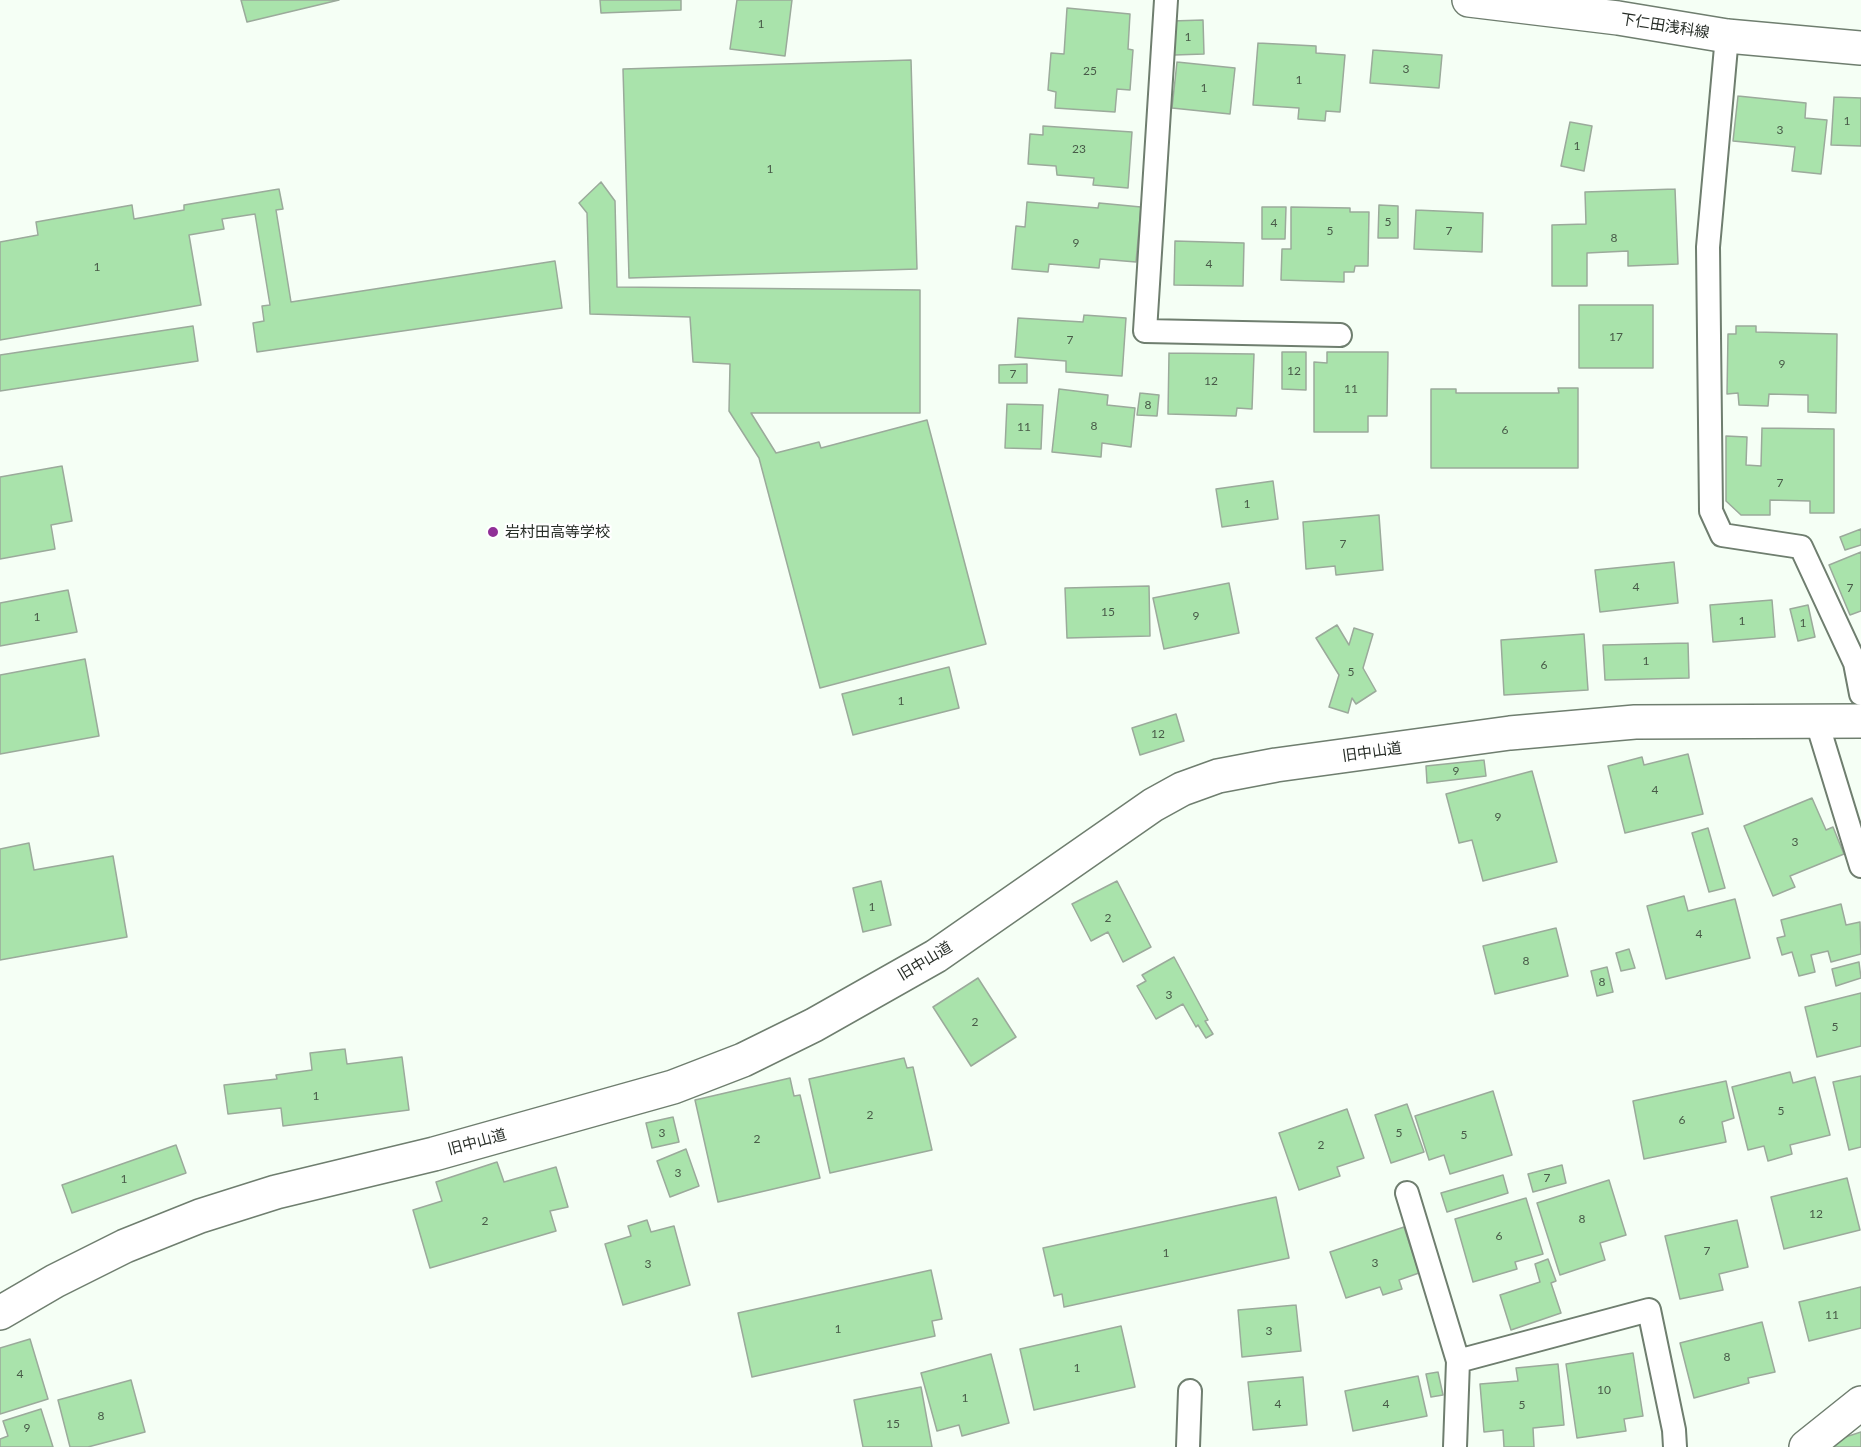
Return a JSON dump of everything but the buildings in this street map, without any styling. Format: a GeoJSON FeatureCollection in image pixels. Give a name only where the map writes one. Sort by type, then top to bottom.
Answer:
{"type":"FeatureCollection","features":[{"type":"Feature","properties":{"kind":"main road","name":"下仁田浅科線"},"geometry":{"type":"LineString","coordinates":[[1469,0],[1616,9],[1727,36],[1861,48]]}},
{"type":"Feature","properties":{"kind":"main road","name":"旧中山道"},"geometry":{"type":"LineString","coordinates":[[0,1313],[125,1246],[200,1216],[276,1192],[434,1154],[673,1087],[742,1060],[814,1025],[936,956],[1042,885],[1153,805],[1182,789],[1218,776],[1276,765],[1521,732],[1635,722],[1816,719],[1861,721]]}},
{"type":"Feature","properties":{"kind":"main road"},"geometry":{"type":"LineString","coordinates":[[1806,1447],[1861,1403]]}},
{"type":"Feature","properties":{"kind":"lane"},"geometry":{"type":"LineString","coordinates":[[1166,0],[1145,331],[1340,335]]}},
{"type":"Feature","properties":{"kind":"lane"},"geometry":{"type":"LineString","coordinates":[[1727,36],[1708,247],[1711,511],[1722,535],[1800,547],[1855,663],[1861,694]]}},
{"type":"Feature","properties":{"kind":"lane"},"geometry":{"type":"LineString","coordinates":[[1816,719],[1861,866]]}},
{"type":"Feature","properties":{"kind":"lane"},"geometry":{"type":"LineString","coordinates":[[1407,1193],[1458,1361],[1455,1447]]}},
{"type":"Feature","properties":{"kind":"lane"},"geometry":{"type":"LineString","coordinates":[[1458,1361],[1649,1310],[1674,1430],[1675,1447]]}},
{"type":"Feature","properties":{"kind":"lane"},"geometry":{"type":"LineString","coordinates":[[1188,1447],[1190,1390]]}},
{"type":"Feature","properties":{"kind":"place","name":"岩村田高等学校"},"geometry":{"type":"Point","coordinates":[493,532]}}]}
